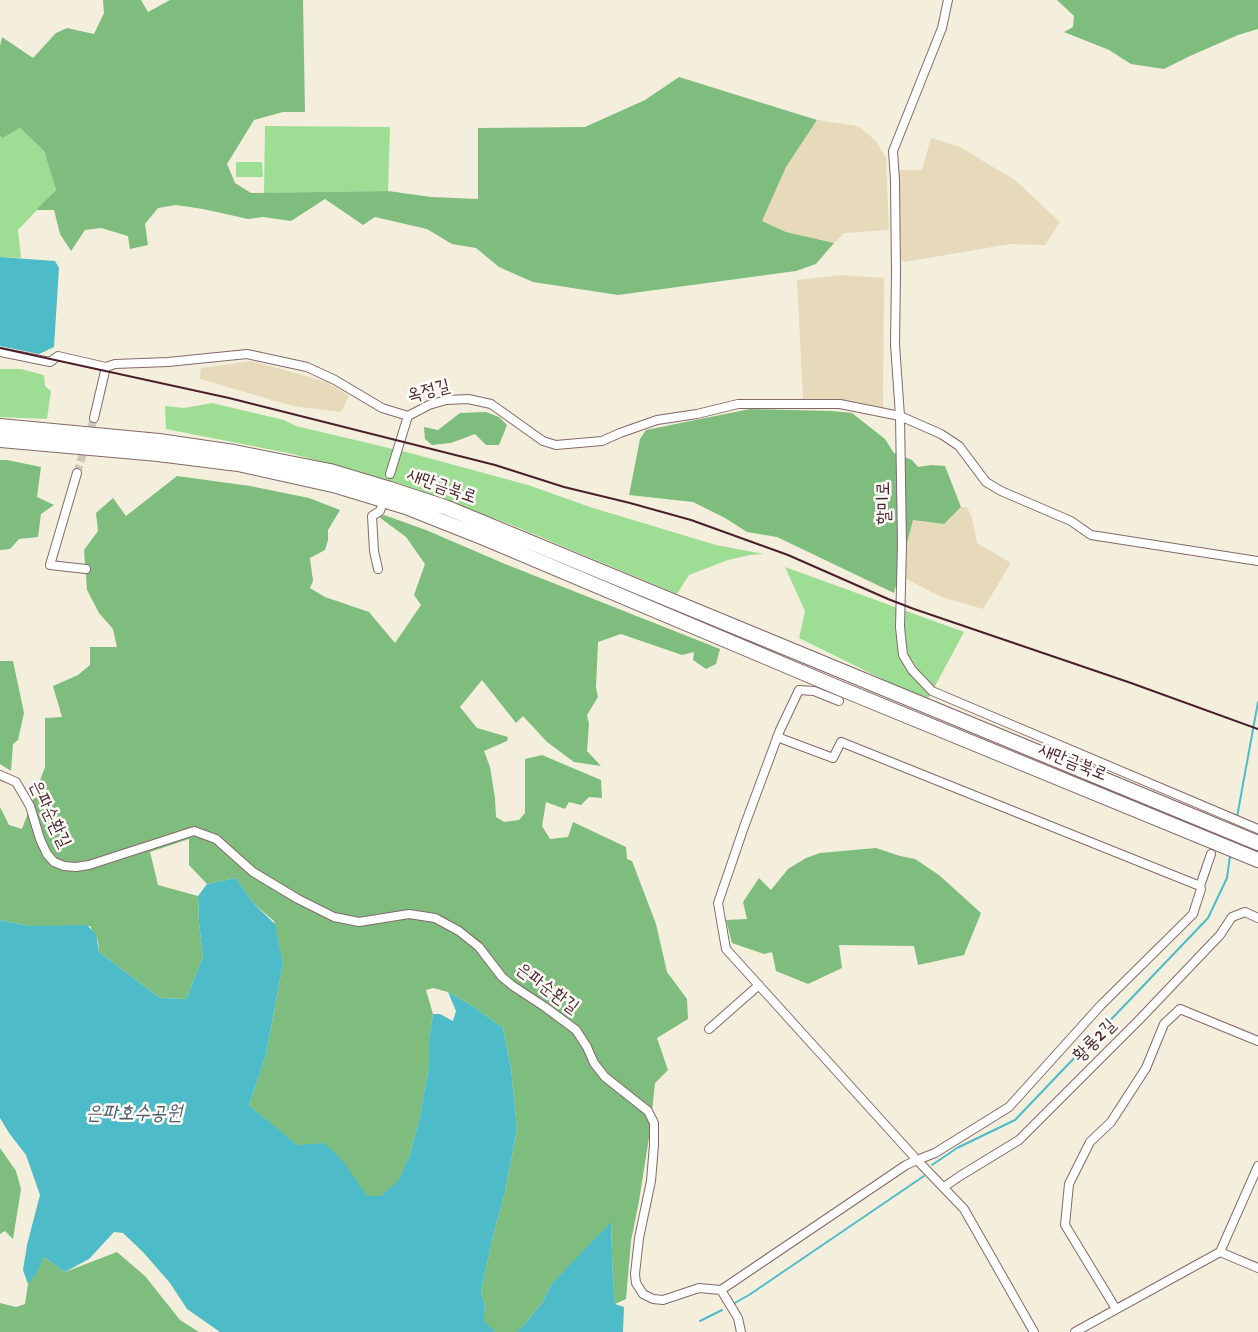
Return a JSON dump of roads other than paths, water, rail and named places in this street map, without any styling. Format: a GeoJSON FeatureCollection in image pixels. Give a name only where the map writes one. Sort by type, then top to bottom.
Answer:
{"type":"FeatureCollection","features":[{"type":"Feature","properties":{"kind":"highway","name":"새만금북로"},"geometry":{"type":"LineString","coordinates":[[0,426],[159,441],[234,452],[330,471],[390,489],[454,510],[1217,827],[1257,836]]}},
{"type":"Feature","properties":{"kind":"highway","name":"새만금북로"},"geometry":{"type":"LineString","coordinates":[[0,440],[158,454],[238,464],[337,486],[406,507],[484,538],[839,694],[873,702],[1212,848],[1255,859]]}},
{"type":"Feature","properties":{"kind":"street","name":"할미로"},"geometry":{"type":"LineString","coordinates":[[948,0],[942,28],[893,151],[902,545],[900,627],[903,655],[912,670],[932,691],[1221,813],[1257,836]]}},
{"type":"Feature","properties":{"kind":"street","name":"옥정길"},"geometry":{"type":"LineString","coordinates":[[0,352],[50,362],[58,356],[106,367],[116,364],[168,362],[247,354],[307,368],[336,380],[382,408],[408,416],[429,405],[446,400],[468,399],[491,404],[543,441],[556,445],[602,441],[657,420],[698,414],[738,404],[840,404],[900,416],[941,434],[959,446],[987,482],[1001,491],[1071,521],[1091,535],[1258,561]]}},
{"type":"Feature","properties":{"kind":"street"},"geometry":{"type":"LineString","coordinates":[[94,418],[106,367]]}},
{"type":"Feature","properties":{"kind":"street"},"geometry":{"type":"LineString","coordinates":[[390,474],[408,416]]}},
{"type":"Feature","properties":{"kind":"street"},"geometry":{"type":"LineString","coordinates":[[77,473],[50,565],[86,569]]}},
{"type":"Feature","properties":{"kind":"street"},"geometry":{"type":"LineString","coordinates":[[378,569],[374,551],[372,516],[381,508]]}},
{"type":"Feature","properties":{"kind":"street"},"geometry":{"type":"LineString","coordinates":[[839,694],[799,690],[777,737],[718,903],[726,949],[964,1209],[1034,1332]]}},
{"type":"Feature","properties":{"kind":"street"},"geometry":{"type":"LineString","coordinates":[[777,737],[833,758],[841,742],[1200,886]]}},
{"type":"Feature","properties":{"kind":"street","name":"은파순환길"},"geometry":{"type":"LineString","coordinates":[[0,775],[16,782],[30,806],[47,854],[54,862],[64,866],[89,865],[194,831],[216,838],[252,872],[334,917],[359,922],[409,914],[435,918],[459,931],[478,947],[507,982],[576,1030],[594,1063],[605,1077],[648,1111],[654,1123],[654,1145],[651,1181],[639,1238],[635,1274],[636,1283],[643,1294],[653,1299],[663,1300],[699,1288],[721,1290]]}},
{"type":"Feature","properties":{"kind":"street"},"geometry":{"type":"LineString","coordinates":[[741,1332],[738,1318],[721,1290],[888,1178],[917,1160],[935,1153],[1009,1107],[1101,1005],[1193,914],[1212,848]]}},
{"type":"Feature","properties":{"kind":"street","name":"황룡2길"},"geometry":{"type":"LineString","coordinates":[[944,1187],[1019,1140],[1212,944],[1232,917],[1245,912],[1258,918]]}},
{"type":"Feature","properties":{"kind":"street"},"geometry":{"type":"LineString","coordinates":[[710,1029],[759,986]]}},
{"type":"Feature","properties":{"kind":"street"},"geometry":{"type":"LineString","coordinates":[[1116,1309],[1065,1225],[1069,1184],[1090,1142],[1111,1122],[1146,1068],[1164,1024],[1180,1009],[1258,1041]]}},
{"type":"Feature","properties":{"kind":"street"},"geometry":{"type":"LineString","coordinates":[[1075,1332],[1220,1252],[1258,1166]]}},
{"type":"Feature","properties":{"kind":"street"},"geometry":{"type":"LineString","coordinates":[[1220,1252],[1258,1268]]}},
{"type":"Feature","properties":{"kind":"water"},"geometry":{"type":"Polygon","coordinates":[[[0,257],[55,261],[59,268],[54,347],[39,354],[0,346],[0,257]]]}},
{"type":"Feature","properties":{"kind":"water","name":"은파호수공원"},"geometry":{"type":"Polygon","coordinates":[[[236,878],[254,904],[275,924],[283,963],[266,1055],[249,1105],[297,1145],[324,1143],[343,1161],[367,1196],[381,1196],[399,1180],[409,1157],[419,1121],[429,1066],[429,1038],[433,1014],[440,1014],[453,1021],[456,1011],[448,992],[503,1028],[511,1068],[517,1129],[505,1192],[481,1291],[485,1307],[483,1320],[496,1332],[220,1332],[187,1309],[170,1283],[143,1252],[123,1233],[114,1232],[89,1259],[65,1272],[44,1257],[28,1284],[23,1270],[40,1195],[26,1155],[0,1118],[0,920],[30,926],[87,925],[96,934],[99,952],[160,998],[186,999],[203,957],[198,896],[207,884],[236,878]]]}},
{"type":"Feature","properties":{"kind":"water"},"geometry":{"type":"Polygon","coordinates":[[[611,1222],[615,1304],[624,1307],[623,1332],[516,1332],[542,1303],[551,1285],[611,1222]]]}},
{"type":"Feature","properties":{"kind":"waterway"},"geometry":{"type":"LineString","coordinates":[[1237,817],[1258,702]]}},
{"type":"Feature","properties":{"kind":"waterway"},"geometry":{"type":"LineString","coordinates":[[932,1165],[957,1148],[1015,1120],[1208,918],[1227,878],[1230,856]]}},
{"type":"Feature","properties":{"kind":"waterway"},"geometry":{"type":"LineString","coordinates":[[733,1304],[924,1176]]}},
{"type":"Feature","properties":{"kind":"waterway"},"geometry":{"type":"LineString","coordinates":[[700,1321],[722,1310]]}},
{"type":"Feature","properties":{"kind":"tunnel"},"geometry":{"type":"LineString","coordinates":[[77,473],[94,418]]}},
{"type":"Feature","properties":{"kind":"railway"},"geometry":{"type":"LineString","coordinates":[[0,348],[229,398],[495,465],[564,487],[691,520],[788,555],[914,609],[1258,729]]}}]}
